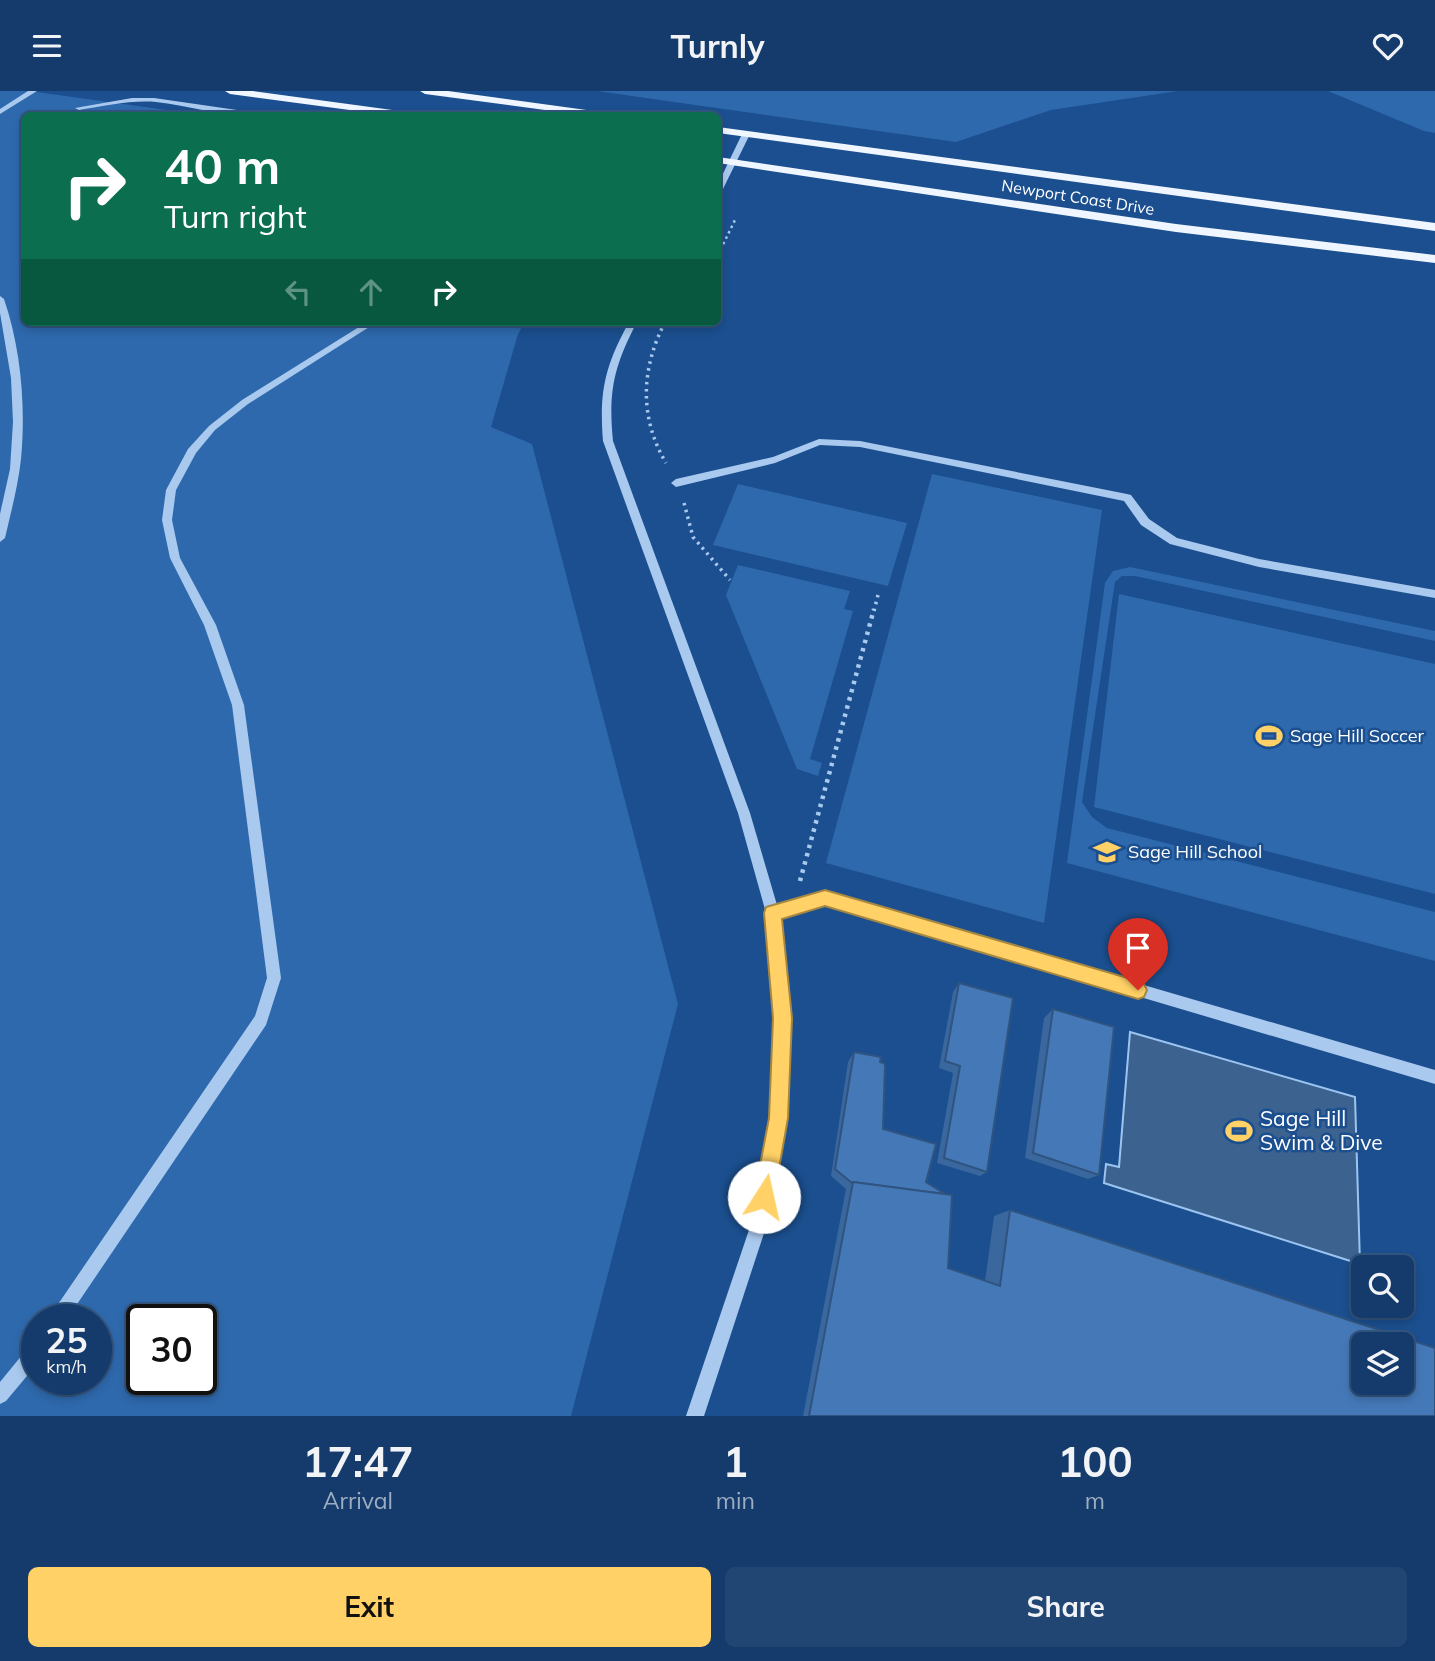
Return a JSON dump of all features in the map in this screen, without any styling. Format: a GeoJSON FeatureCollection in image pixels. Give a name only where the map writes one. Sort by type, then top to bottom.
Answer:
{"type":"FeatureCollection","features":[{"type":"Feature","properties":{"kind":"main road"},"geometry":{"type":"LineString","coordinates":[[230,91],[385,112]]}},
{"type":"Feature","properties":{"kind":"main road"},"geometry":{"type":"LineString","coordinates":[[425,91],[579,112]]}},
{"type":"Feature","properties":{"kind":"main road","name":"Newport Coast Drive"},"geometry":{"type":"LineString","coordinates":[[721,130],[1435,227]]}},
{"type":"Feature","properties":{"kind":"main road","name":"Newport Coast Drive"},"geometry":{"type":"LineString","coordinates":[[724,161],[1176,228],[1435,259]]}},
{"type":"Feature","properties":{"kind":"street"},"geometry":{"type":"LineString","coordinates":[[0,112],[33,91]]}},
{"type":"Feature","properties":{"kind":"street"},"geometry":{"type":"LineString","coordinates":[[79,108],[132,100],[154,100],[236,112]]}},
{"type":"Feature","properties":{"kind":"street"},"geometry":{"type":"LineString","coordinates":[[724,161],[746,134]]}},
{"type":"Feature","properties":{"kind":"street"},"geometry":{"type":"LineString","coordinates":[[0,299],[5,311],[16,391],[17,457],[0,538]]}},
{"type":"Feature","properties":{"kind":"street"},"geometry":{"type":"LineString","coordinates":[[68,1304],[261,1020],[274,978],[239,705],[210,625],[176,558],[167,520],[171,490],[192,451],[212,428],[245,403],[367,326]]}},
{"type":"Feature","properties":{"kind":"street"},"geometry":{"type":"LineString","coordinates":[[631,326],[613,358],[604,402],[608,441],[744,813],[773,913],[783,1018],[779,1118],[759,1224],[695,1416]]}},
{"type":"Feature","properties":{"kind":"street"},"geometry":{"type":"LineString","coordinates":[[676,483],[775,460],[819,442],[860,444],[1128,498],[1145,522],[1174,541],[1259,563],[1435,594]]}},
{"type":"Feature","properties":{"kind":"street"},"geometry":{"type":"LineString","coordinates":[[773,913],[825,898],[1435,1077]]}},
{"type":"Feature","properties":{"kind":"street"},"geometry":{"type":"LineString","coordinates":[[0,1395],[21,1369]]}},
{"type":"Feature","properties":{"kind":"path"},"geometry":{"type":"LineString","coordinates":[[721,250],[735,220]]}},
{"type":"Feature","properties":{"kind":"path"},"geometry":{"type":"LineString","coordinates":[[664,326],[646,373],[645,405],[658,453],[676,483],[693,537],[730,580]]}},
{"type":"Feature","properties":{"kind":"path"},"geometry":{"type":"LineString","coordinates":[[799,881],[879,591]]}},
{"type":"Feature","properties":{"kind":"shaded area"},"geometry":{"type":"Polygon","coordinates":[[[0,91],[29,91],[181,112],[21,112],[21,326],[523,326],[491,427],[532,444],[678,1004],[571,1416],[0,1416],[0,91]]]}},
{"type":"Feature","properties":{"kind":"shaded area"},"geometry":{"type":"Polygon","coordinates":[[[597,91],[1178,91],[1051,110],[956,142],[597,91]]]}},
{"type":"Feature","properties":{"kind":"shaded area"},"geometry":{"type":"Polygon","coordinates":[[[1328,91],[1435,91],[1435,133],[1424,131],[1328,91]]]}},
{"type":"Feature","properties":{"kind":"shaded area"},"geometry":{"type":"Polygon","coordinates":[[[932,474],[1102,510],[1044,923],[826,863],[932,474]]]}},
{"type":"Feature","properties":{"kind":"shaded area"},"geometry":{"type":"Polygon","coordinates":[[[738,484],[907,523],[888,586],[713,545],[738,484]]]}},
{"type":"Feature","properties":{"kind":"shaded area"},"geometry":{"type":"Polygon","coordinates":[[[738,565],[850,591],[844,609],[853,611],[810,759],[822,763],[818,776],[797,769],[726,595],[738,565]]]}},
{"type":"Feature","properties":{"kind":"shaded area"},"geometry":{"type":"Polygon","coordinates":[[[1130,567],[1435,631],[1435,641],[1135,576],[1122,576],[1115,582],[1082,802],[1092,817],[1107,828],[1435,912],[1435,961],[1067,863],[1105,583],[1113,571],[1130,567]]]}},
{"type":"Feature","properties":{"kind":"shaded area","name":"Sage Hill Soccer"},"geometry":{"type":"Polygon","coordinates":[[[1119,594],[1435,664],[1435,894],[1094,807],[1119,594]]]}},
{"type":"Feature","properties":{"kind":"shaded area","name":"Sage Hill Swim & Dive"},"geometry":{"type":"Polygon","coordinates":[[[1130,1032],[1355,1097],[1360,1255],[1351,1255],[1351,1261],[1104,1183],[1106,1164],[1119,1167],[1130,1032]]]}},
{"type":"Feature","properties":{"kind":"building"},"geometry":{"type":"Polygon","coordinates":[[[959,983],[1013,998],[987,1172],[944,1158],[960,1066],[945,1061],[959,983]]]}},
{"type":"Feature","properties":{"kind":"building"},"geometry":{"type":"Polygon","coordinates":[[[1053,1009],[1114,1027],[1099,1175],[1033,1153],[1053,1009]]]}},
{"type":"Feature","properties":{"kind":"building"},"geometry":{"type":"Polygon","coordinates":[[[854,1052],[881,1057],[880,1062],[885,1064],[883,1129],[936,1144],[926,1182],[945,1194],[852,1183],[835,1169],[854,1052]]]}},
{"type":"Feature","properties":{"kind":"building"},"geometry":{"type":"Polygon","coordinates":[[[853,1182],[952,1195],[948,1268],[1000,1286],[1010,1210],[1386,1332],[1351,1332],[1351,1395],[1414,1395],[1414,1341],[1435,1348],[1435,1416],[809,1416],[853,1182]]]}},
{"type":"Feature","properties":{"kind":"place","name":"Sage Hill Soccer"},"geometry":{"type":"Point","coordinates":[1269,736]}},
{"type":"Feature","properties":{"kind":"place","name":"Sage Hill School"},"geometry":{"type":"Point","coordinates":[1107,852]}},
{"type":"Feature","properties":{"kind":"place","name":"Sage Hill Swim & Dive"},"geometry":{"type":"Point","coordinates":[1239,1131]}},
{"type":"Feature","properties":{"kind":"route"},"geometry":{"type":"LineString","coordinates":[[764,1197],[779,1118],[783,1018],[773,913],[825,898],[1138,990]]}}]}
